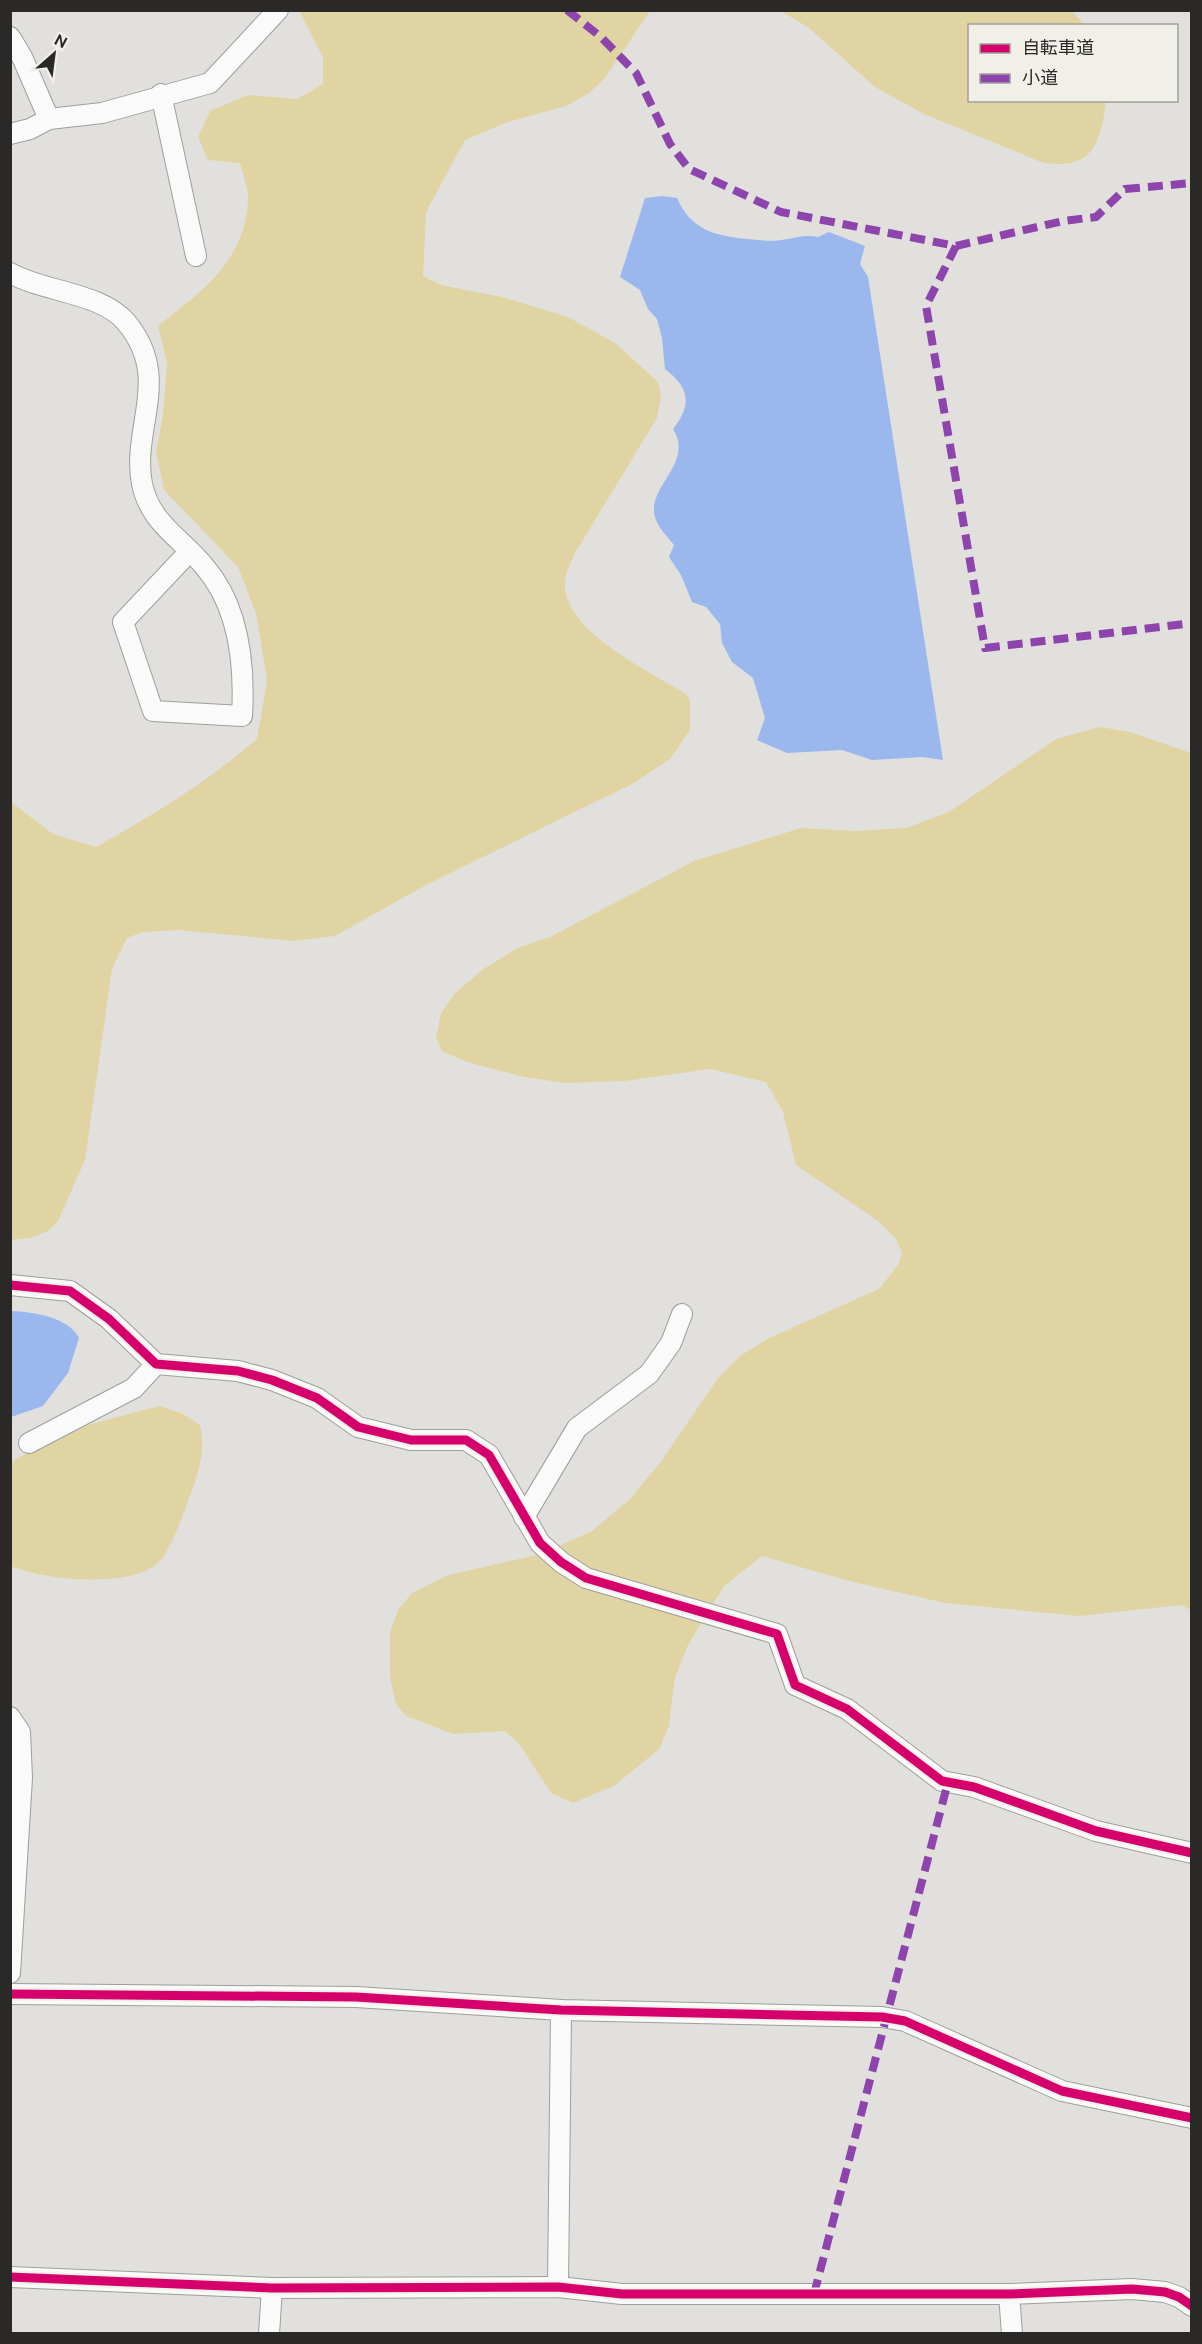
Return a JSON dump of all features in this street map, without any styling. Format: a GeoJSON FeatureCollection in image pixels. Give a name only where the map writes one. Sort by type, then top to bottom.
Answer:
{"type":"FeatureCollection","features":[{"type":"Feature","properties":{"kind":"street"},"geometry":{"type":"LineString","coordinates":[[10,134],[30,129],[49,119],[102,113],[161,94],[210,83],[278,10]]}},
{"type":"Feature","properties":{"kind":"street"},"geometry":{"type":"LineString","coordinates":[[10,37],[22,57],[49,119]]}},
{"type":"Feature","properties":{"kind":"street"},"geometry":{"type":"LineString","coordinates":[[161,94],[196,256]]}},
{"type":"Feature","properties":{"kind":"street"},"geometry":{"type":"LineString","coordinates":[[10,273],[39,286],[105,306],[125,321],[138,339],[151,388],[142,453],[142,484],[149,505],[163,527],[190,551],[205,566],[228,605],[239,648],[242,716],[153,711],[123,622],[190,551]]}},
{"type":"Feature","properties":{"kind":"street"},"geometry":{"type":"LineString","coordinates":[[10,1285],[70,1291],[109,1319],[156,1364],[238,1371],[272,1380],[317,1398],[358,1426],[411,1440],[466,1440],[489,1455],[540,1543],[561,1562],[586,1578],[777,1634],[795,1685],[847,1709],[942,1781],[974,1787],[1096,1831],[1191,1853]]}},
{"type":"Feature","properties":{"kind":"street"},"geometry":{"type":"LineString","coordinates":[[524,1517],[577,1428],[649,1374],[671,1342],[682,1314]]}},
{"type":"Feature","properties":{"kind":"street"},"geometry":{"type":"LineString","coordinates":[[29,1443],[134,1388],[156,1364]]}},
{"type":"Feature","properties":{"kind":"street"},"geometry":{"type":"LineString","coordinates":[[10,1717],[20,1732],[22,1769],[10,1972]]}},
{"type":"Feature","properties":{"kind":"street"},"geometry":{"type":"LineString","coordinates":[[10,1994],[356,1997],[561,2010],[882,2018],[905,2021],[1062,2091],[1191,2118]]}},
{"type":"Feature","properties":{"kind":"street"},"geometry":{"type":"LineString","coordinates":[[558,2287],[561,2010]]}},
{"type":"Feature","properties":{"kind":"street"},"geometry":{"type":"LineString","coordinates":[[10,2277],[272,2288],[558,2287],[622,2294],[1009,2295],[1132,2289],[1187,2296]]}},
{"type":"Feature","properties":{"kind":"street"},"geometry":{"type":"LineString","coordinates":[[269,2334],[272,2288]]}},
{"type":"Feature","properties":{"kind":"street"},"geometry":{"type":"LineString","coordinates":[[1009,2295],[1012,2334]]}},
{"type":"Feature","properties":{"kind":"shaded area"},"geometry":{"type":"Polygon","coordinates":[[[299,11],[650,11],[604,79],[588,94],[566,106],[508,122],[465,140],[426,212],[423,276],[441,285],[502,297],[568,317],[615,343],[658,382],[661,395],[657,418],[575,553],[566,574],[565,588],[570,605],[581,621],[596,636],[633,663],[686,694],[690,700],[690,730],[670,759],[634,783],[426,885],[335,936],[295,941],[178,930],[143,932],[127,938],[112,969],[85,1160],[58,1221],[48,1231],[30,1238],[11,1240],[11,802],[53,834],[96,847],[179,797],[219,770],[257,739],[267,680],[256,613],[238,567],[164,490],[156,452],[163,415],[167,363],[158,326],[205,287],[218,273],[230,258],[245,221],[248,195],[240,163],[208,160],[198,137],[210,111],[248,95],[297,99],[323,84],[323,57],[299,11]]]}},
{"type":"Feature","properties":{"kind":"shaded area"},"geometry":{"type":"Polygon","coordinates":[[[781,11],[1072,11],[1083,24],[968,24],[968,102],[1106,102],[1101,130],[1090,152],[1082,159],[1072,163],[1041,162],[924,114],[875,87],[809,28],[781,11]]]}},
{"type":"Feature","properties":{"kind":"shaded area"},"geometry":{"type":"Polygon","coordinates":[[[1100,727],[1130,732],[1191,753],[1191,1610],[1181,1605],[1079,1616],[945,1603],[849,1581],[762,1556],[724,1586],[688,1645],[675,1677],[669,1726],[659,1749],[614,1786],[573,1803],[551,1793],[520,1745],[505,1731],[453,1734],[406,1716],[396,1704],[390,1677],[390,1632],[398,1610],[412,1593],[449,1575],[541,1554],[592,1531],[629,1500],[660,1463],[718,1378],[740,1356],[767,1339],[879,1289],[898,1265],[902,1253],[896,1239],[878,1221],[796,1165],[783,1112],[766,1082],[710,1069],[625,1081],[566,1083],[524,1077],[467,1062],[442,1051],[436,1038],[441,1013],[455,993],[482,970],[517,948],[550,937],[694,861],[801,828],[854,831],[906,828],[949,812],[1056,739],[1100,727]]]}},
{"type":"Feature","properties":{"kind":"shaded area"},"geometry":{"type":"Polygon","coordinates":[[[159,1406],[181,1413],[200,1425],[202,1445],[198,1473],[183,1515],[171,1543],[158,1563],[145,1571],[127,1576],[86,1580],[44,1575],[11,1566],[10,1467],[14,1460],[84,1426],[159,1406]]]}},
{"type":"Feature","properties":{"kind":"water"},"geometry":{"type":"Polygon","coordinates":[[[662,196],[677,198],[689,217],[697,224],[725,236],[773,241],[804,236],[818,237],[829,232],[865,246],[860,264],[868,277],[943,760],[923,757],[872,760],[842,750],[787,753],[757,740],[765,718],[753,678],[732,662],[722,643],[720,624],[706,607],[692,602],[681,575],[669,557],[674,545],[660,528],[655,517],[654,506],[657,495],[675,464],[678,453],[678,441],[673,429],[683,412],[686,397],[679,383],[665,369],[662,338],[657,319],[648,309],[640,290],[620,277],[645,198],[662,196]]]}},
{"type":"Feature","properties":{"kind":"water"},"geometry":{"type":"Polygon","coordinates":[[[11,1311],[40,1314],[59,1320],[74,1331],[79,1338],[68,1373],[43,1406],[11,1417],[11,1311]]]}},
{"type":"Feature","properties":{"kind":"marked path"},"geometry":{"type":"LineString","coordinates":[[567,10],[601,37],[636,73],[670,144],[689,169],[781,212],[956,246],[1063,221],[1096,217],[1125,189],[1192,183]]}},
{"type":"Feature","properties":{"kind":"marked path"},"geometry":{"type":"LineString","coordinates":[[956,246],[926,306],[985,648],[1192,623]]}},
{"type":"Feature","properties":{"kind":"marked path"},"geometry":{"type":"LineString","coordinates":[[814,2294],[948,1782]]}},
{"type":"Feature","properties":{"kind":"cycle path"},"geometry":{"type":"LineString","coordinates":[[10,1285],[70,1291],[109,1319],[156,1364],[238,1371],[272,1380],[317,1398],[358,1427],[411,1440],[466,1440],[489,1455],[540,1543],[561,1562],[586,1578],[777,1634],[795,1685],[847,1709],[942,1781],[974,1787],[1096,1831],[1192,1853]]}},
{"type":"Feature","properties":{"kind":"cycle path"},"geometry":{"type":"LineString","coordinates":[[10,1994],[356,1997],[561,2010],[882,2017],[905,2021],[1062,2091],[1192,2118]]}},
{"type":"Feature","properties":{"kind":"cycle path"},"geometry":{"type":"LineString","coordinates":[[10,2277],[272,2288],[558,2287],[622,2294],[1009,2294],[1132,2289],[1165,2292],[1179,2297],[1192,2306]]}}]}
